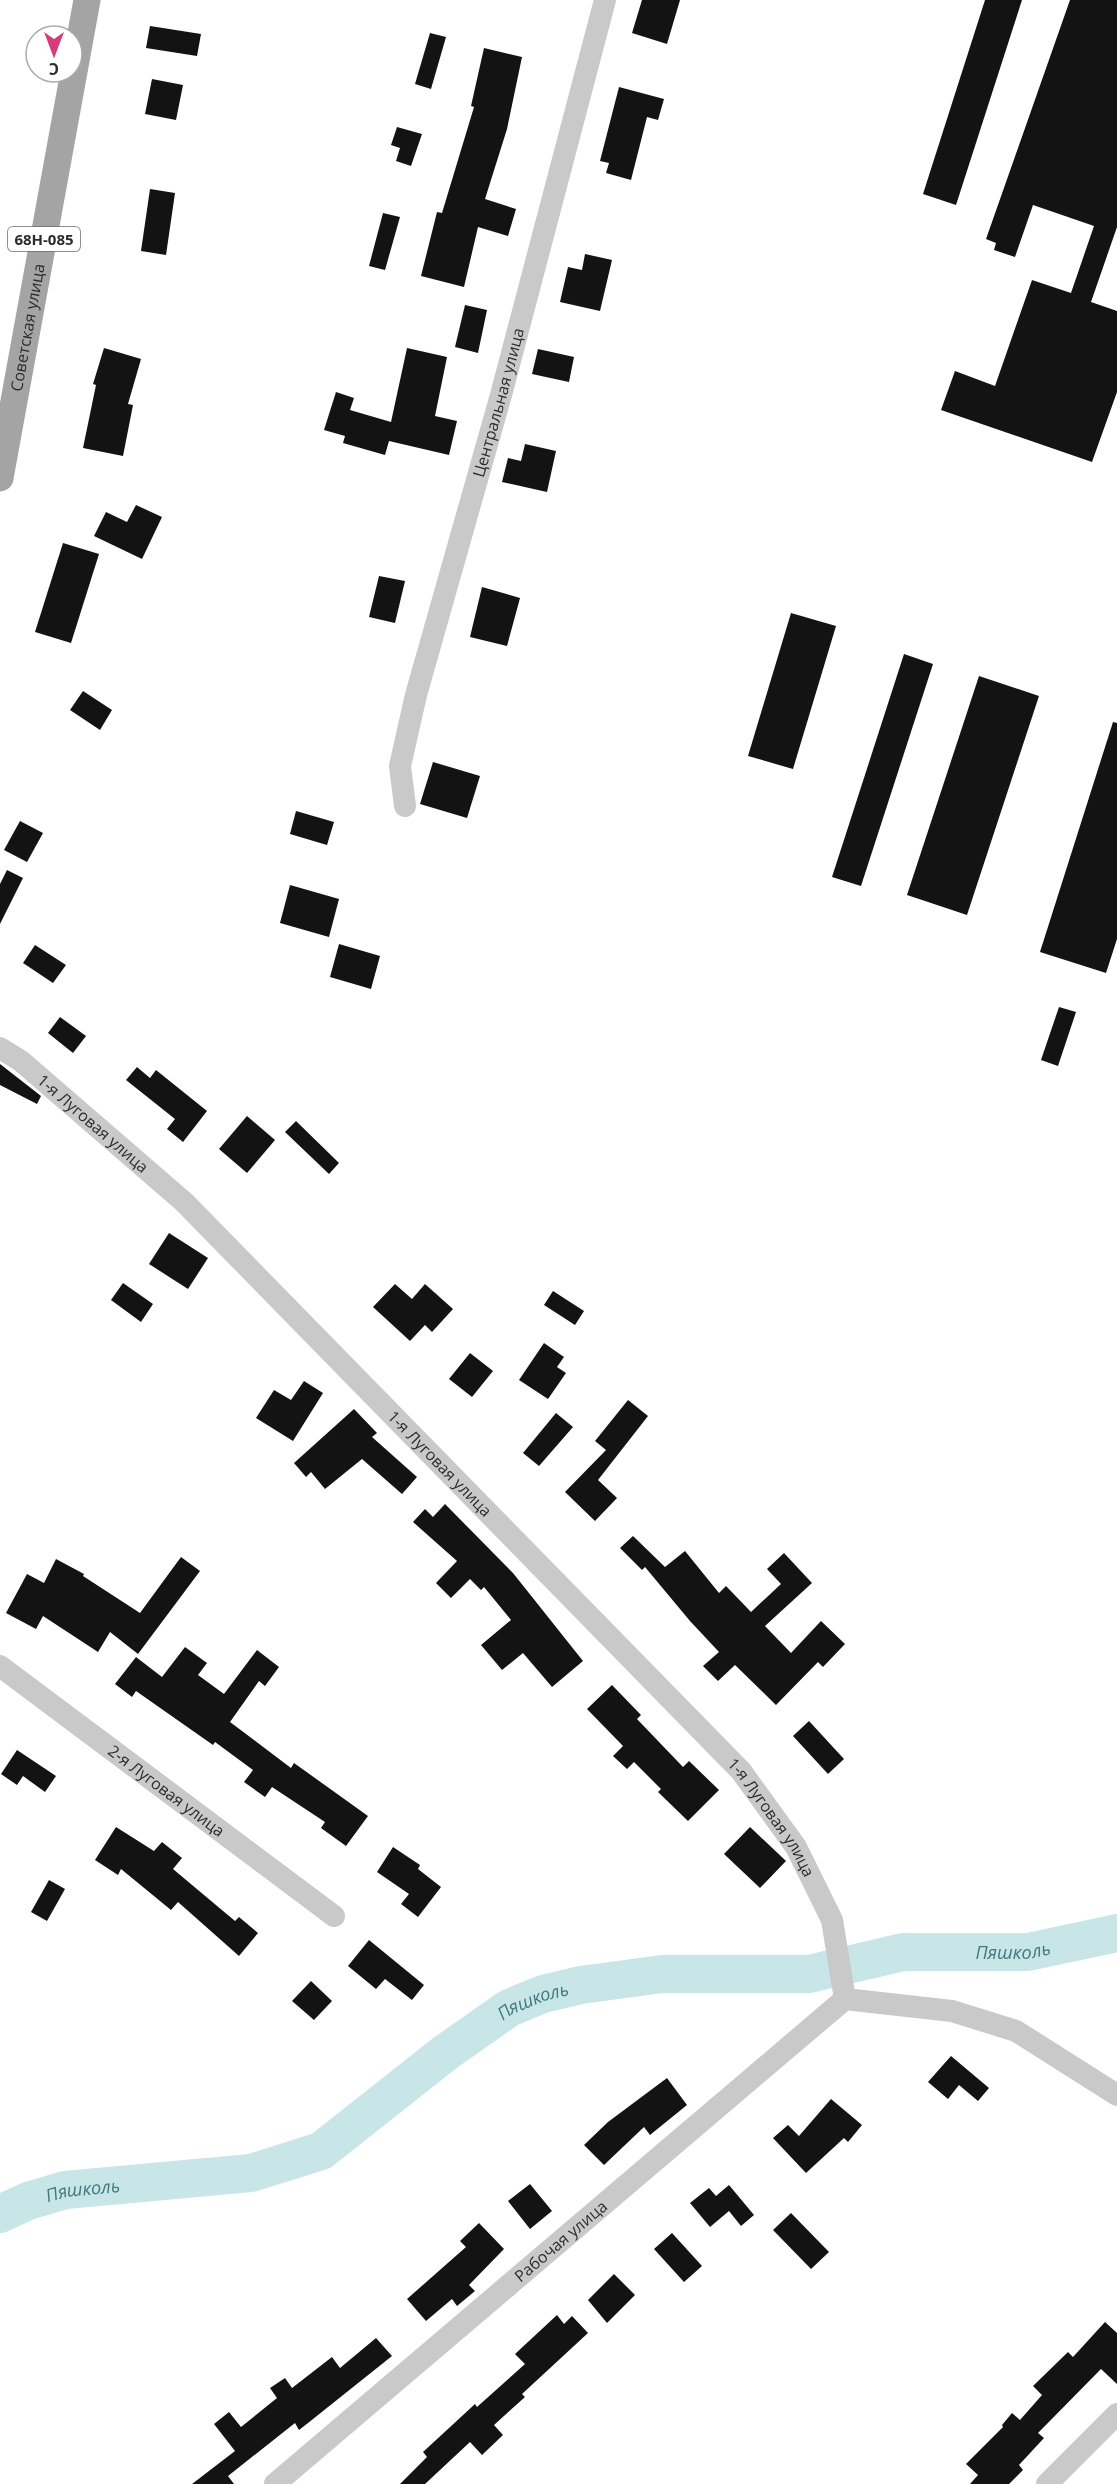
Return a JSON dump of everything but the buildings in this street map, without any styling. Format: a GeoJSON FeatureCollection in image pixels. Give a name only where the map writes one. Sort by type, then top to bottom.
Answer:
{"type":"FeatureCollection","features":[{"type":"Feature","properties":{"kind":"main road","name":"Советская улица"},"geometry":{"type":"LineString","coordinates":[[0,478],[87,0]]}},
{"type":"Feature","properties":{"kind":"street","name":"Центральная улица"},"geometry":{"type":"LineString","coordinates":[[405,806],[400,765],[416,695],[501,395],[605,0]]}},
{"type":"Feature","properties":{"kind":"street","name":"1-я Луговая улица"},"geometry":{"type":"LineString","coordinates":[[0,1048],[30,1068],[184,1202],[741,1771],[796,1847],[832,1920],[845,1999]]}},
{"type":"Feature","properties":{"kind":"street","name":"2-я Луговая улица"},"geometry":{"type":"LineString","coordinates":[[0,1666],[334,1916]]}},
{"type":"Feature","properties":{"kind":"street"},"geometry":{"type":"LineString","coordinates":[[845,1999],[952,2012],[1016,2031],[1117,2095]]}},
{"type":"Feature","properties":{"kind":"street","name":"Рабочая улица"},"geometry":{"type":"LineString","coordinates":[[275,2484],[845,1999]]}},
{"type":"Feature","properties":{"kind":"street"},"geometry":{"type":"LineString","coordinates":[[1047,2484],[1117,2414]]}},
{"type":"Feature","properties":{"kind":"waterway","name":"Пяшколь"},"geometry":{"type":"LineString","coordinates":[[0,2214],[28,2201],[65,2190],[251,2173],[321,2151],[445,2053],[509,2008],[543,1994],[581,1985],[662,1974],[809,1974],[903,1952],[1028,1952],[1117,1933]]}}]}
